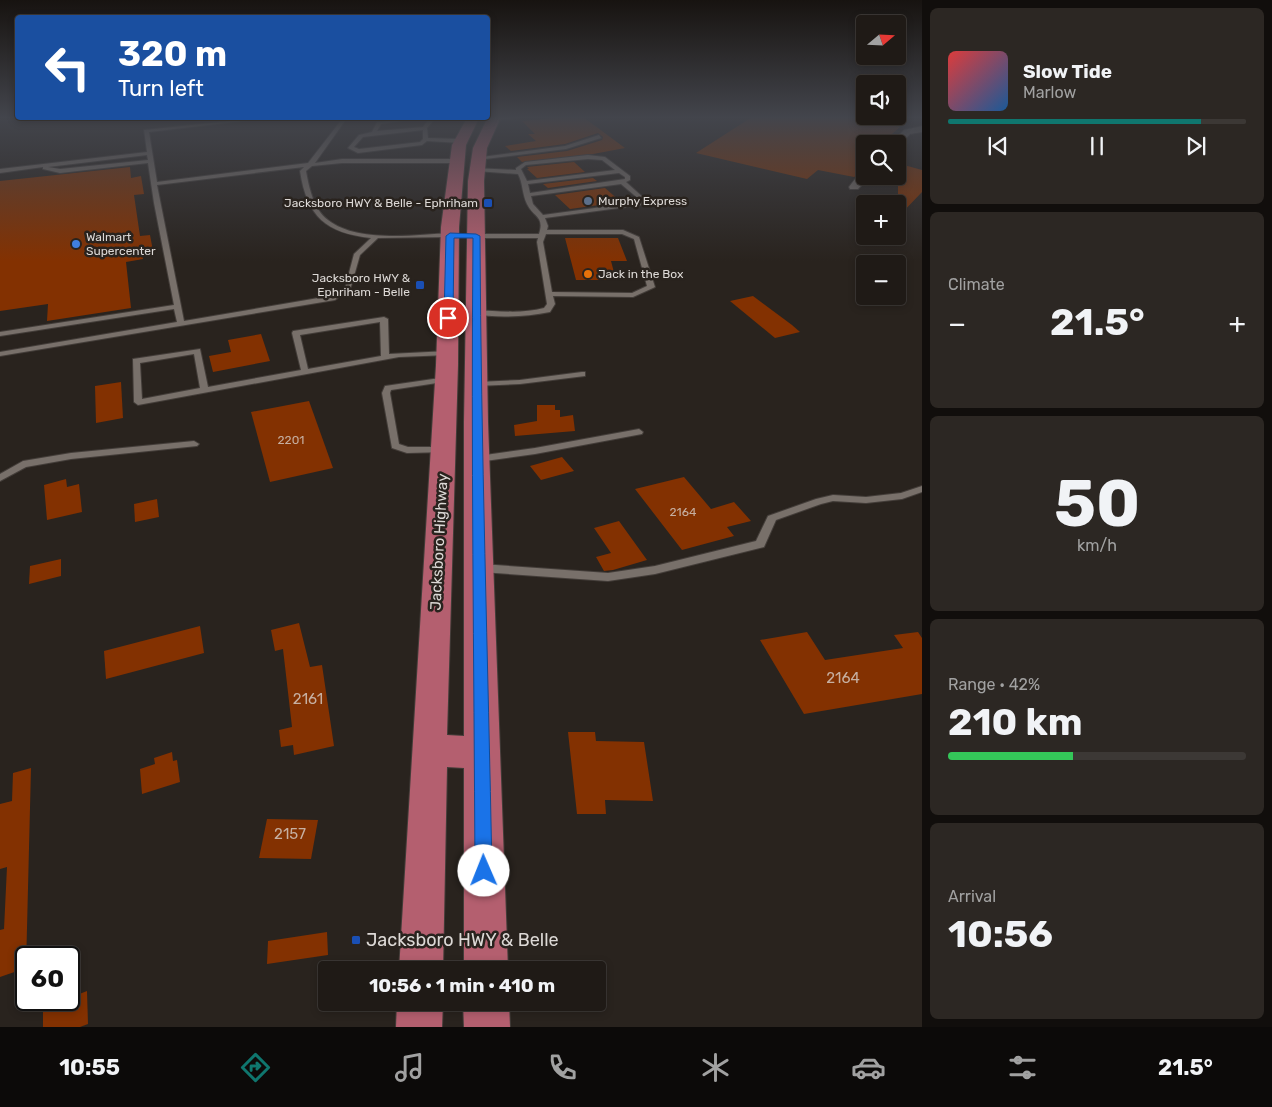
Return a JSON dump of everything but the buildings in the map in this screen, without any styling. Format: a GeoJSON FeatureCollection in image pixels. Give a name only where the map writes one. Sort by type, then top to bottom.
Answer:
{"type":"FeatureCollection","features":[{"type":"Feature","properties":{"kind":"main road","name":"Jacksboro Highway"},"geometry":{"type":"LineString","coordinates":[[456,165],[463,236],[475,312],[486,961]]}},
{"type":"Feature","properties":{"kind":"main road","name":"Jacksboro Highway"},"geometry":{"type":"LineString","coordinates":[[421,961],[447,366],[463,236],[476,165]]}},
{"type":"Feature","properties":{"kind":"main road"},"geometry":{"type":"LineString","coordinates":[[429,750],[481,753]]}},
{"type":"Feature","properties":{"kind":"main road"},"geometry":{"type":"LineString","coordinates":[[419,1027],[420,1011]]}},
{"type":"Feature","properties":{"kind":"main road"},"geometry":{"type":"LineString","coordinates":[[486,1011],[487,1027]]}},
{"type":"Feature","properties":{"kind":"lane"},"geometry":{"type":"LineString","coordinates":[[0,171],[42,165],[46,169],[60,171],[99,165]]}},
{"type":"Feature","properties":{"kind":"lane"},"geometry":{"type":"LineString","coordinates":[[151,165],[181,324]]}},
{"type":"Feature","properties":{"kind":"lane"},"geometry":{"type":"LineString","coordinates":[[154,184],[304,165]]}},
{"type":"Feature","properties":{"kind":"lane"},"geometry":{"type":"LineString","coordinates":[[310,165],[303,171],[304,178],[317,213],[326,222],[340,229],[377,236],[623,232],[637,238],[651,287],[633,295],[550,294]]}},
{"type":"Feature","properties":{"kind":"lane"},"geometry":{"type":"LineString","coordinates":[[485,165],[519,172]]}},
{"type":"Feature","properties":{"kind":"lane"},"geometry":{"type":"LineString","coordinates":[[475,312],[526,313],[547,310],[552,304],[540,242],[545,226],[542,217],[530,204],[525,183],[518,168],[523,165]]}},
{"type":"Feature","properties":{"kind":"lane"},"geometry":{"type":"LineString","coordinates":[[527,195],[627,180],[628,177],[612,165]]}},
{"type":"Feature","properties":{"kind":"lane"},"geometry":{"type":"LineString","coordinates":[[525,183],[619,171]]}},
{"type":"Feature","properties":{"kind":"lane"},"geometry":{"type":"LineString","coordinates":[[542,217],[641,203],[643,200],[622,182]]}},
{"type":"Feature","properties":{"kind":"lane"},"geometry":{"type":"LineString","coordinates":[[0,354],[332,298],[348,289],[357,254],[377,236]]}},
{"type":"Feature","properties":{"kind":"lane"},"geometry":{"type":"LineString","coordinates":[[0,334],[178,306]]}},
{"type":"Feature","properties":{"kind":"lane"},"geometry":{"type":"LineString","coordinates":[[305,372],[296,333],[384,319],[385,358]]}},
{"type":"Feature","properties":{"kind":"lane"},"geometry":{"type":"LineString","coordinates":[[204,390],[196,351],[136,362],[138,402],[385,358],[447,366]]}},
{"type":"Feature","properties":{"kind":"lane"},"geometry":{"type":"LineString","coordinates":[[443,450],[408,450],[395,446],[386,392],[388,388],[447,366]]}},
{"type":"Feature","properties":{"kind":"lane"},"geometry":{"type":"LineString","coordinates":[[477,384],[520,382],[582,374]]}},
{"type":"Feature","properties":{"kind":"lane"},"geometry":{"type":"LineString","coordinates":[[478,459],[535,451],[639,432]]}},
{"type":"Feature","properties":{"kind":"lane"},"geometry":{"type":"LineString","coordinates":[[0,478],[23,464],[71,456],[194,444]]}},
{"type":"Feature","properties":{"kind":"lane"},"geometry":{"type":"LineString","coordinates":[[480,568],[608,577],[655,570],[760,544],[772,518],[793,508],[833,498],[866,500],[902,496],[922,489]]}},
{"type":"Feature","properties":{"kind":"place","name":"Murphy Express"},"geometry":{"type":"Point","coordinates":[588,201]}},
{"type":"Feature","properties":{"kind":"place","name":"Jacksboro HWY & Belle - Ephriham"},"geometry":{"type":"Point","coordinates":[488,203]}},
{"type":"Feature","properties":{"kind":"place","name":"Walmart Supercenter"},"geometry":{"type":"Point","coordinates":[76,244]}},
{"type":"Feature","properties":{"kind":"place","name":"Jack in the Box"},"geometry":{"type":"Point","coordinates":[588,274]}},
{"type":"Feature","properties":{"kind":"place","name":"Jacksboro HWY & Ephriham - Belle"},"geometry":{"type":"Point","coordinates":[420,285]}},
{"type":"Feature","properties":{"kind":"place","name":"Jacksboro HWY & Belle"},"geometry":{"type":"Point","coordinates":[356,940]}},
{"type":"Feature","properties":{"kind":"route"},"geometry":{"type":"LineString","coordinates":[[448,318],[450,236],[476,236],[476,422],[484,871]]}}]}
